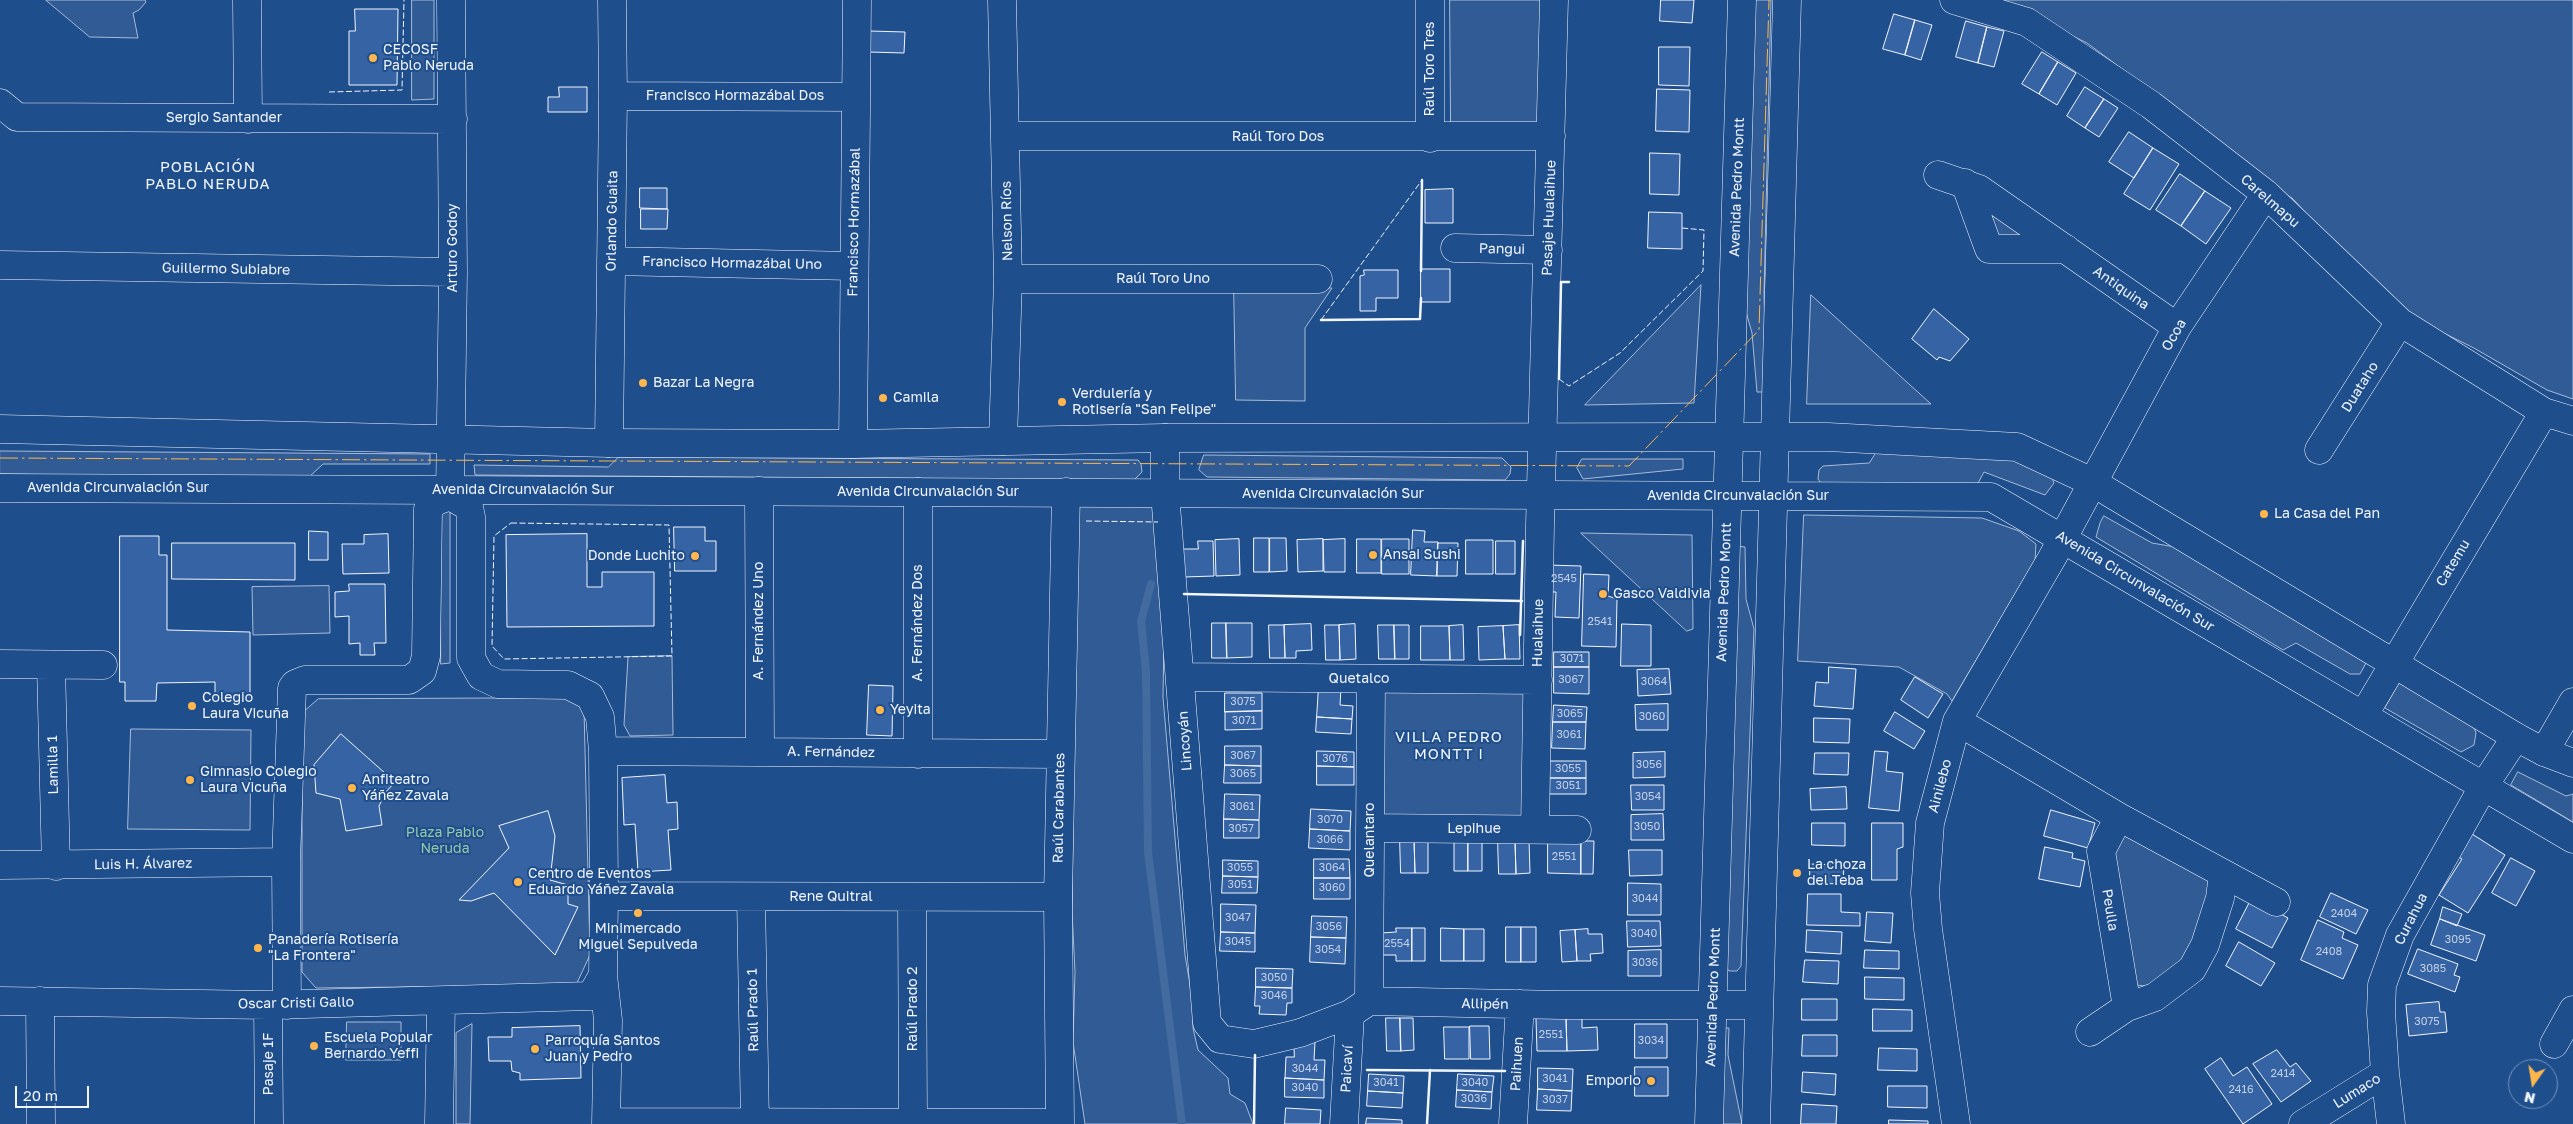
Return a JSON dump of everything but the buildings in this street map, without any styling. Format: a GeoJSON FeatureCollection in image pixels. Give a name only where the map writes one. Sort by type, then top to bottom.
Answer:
{"type":"FeatureCollection","features":[{"type":"Feature","properties":{"kind":"street"},"geometry":{"type":"LineString","coordinates":[[247,0],[248,118]]}},
{"type":"Feature","properties":{"kind":"street","name":"Arturo Godoy"},"geometry":{"type":"LineString","coordinates":[[450,493],[453,272],[451,0]]}},
{"type":"Feature","properties":{"kind":"street","name":"Orlando Guaita"},"geometry":{"type":"LineString","coordinates":[[609,443],[613,96],[612,0]]}},
{"type":"Feature","properties":{"kind":"street","name":"Francisco Hormazábal"},"geometry":{"type":"LineString","coordinates":[[853,444],[853,266],[857,0]]}},
{"type":"Feature","properties":{"kind":"street","name":"Nelson Ríos"},"geometry":{"type":"LineString","coordinates":[[1002,0],[1008,279],[1003,441]]}},
{"type":"Feature","properties":{"kind":"street","name":"Raúl Toro Tres"},"geometry":{"type":"LineString","coordinates":[[1430,0],[1430,138]]}},
{"type":"Feature","properties":{"kind":"street","name":"Pasaje Hualaihue"},"geometry":{"type":"LineString","coordinates":[[1542,436],[1554,0]]}},
{"type":"Feature","properties":{"kind":"street","name":"Avenida Pedro Montt"},"geometry":{"type":"LineString","coordinates":[[1709,1124],[1742,0]]}},
{"type":"Feature","properties":{"kind":"street"},"geometry":{"type":"LineString","coordinates":[[1756,1124],[1786,0]]}},
{"type":"Feature","properties":{"kind":"street","name":"Carelmapu"},"geometry":{"type":"LineString","coordinates":[[1954,0],[2027,22],[2152,105],[2266,194],[2400,322],[2544,412],[2573,421]]}},
{"type":"Feature","properties":{"kind":"street","name":"Francisco Hormazábal Dos"},"geometry":{"type":"LineString","coordinates":[[613,96],[856,97]]}},
{"type":"Feature","properties":{"kind":"street","name":"Sergio Santander"},"geometry":{"type":"LineString","coordinates":[[0,103],[16,116],[453,120]]}},
{"type":"Feature","properties":{"kind":"street","name":"Raúl Toro Dos"},"geometry":{"type":"LineString","coordinates":[[1005,136],[1430,138],[1551,136]]}},
{"type":"Feature","properties":{"kind":"street","name":"Antiquina"},"geometry":{"type":"LineString","coordinates":[[1938,175],[1979,189],[2177,328]]}},
{"type":"Feature","properties":{"kind":"street"},"geometry":{"type":"LineString","coordinates":[[1965,183],[1989,249],[2066,249]]}},
{"type":"Feature","properties":{"kind":"street","name":"Ocoa"},"geometry":{"type":"LineString","coordinates":[[2092,482],[2177,328],[2266,194]]}},
{"type":"Feature","properties":{"kind":"street","name":"Pangui"},"geometry":{"type":"LineString","coordinates":[[1455,248],[1548,250]]}},
{"type":"Feature","properties":{"kind":"street","name":"Francisco Hormazábal Uno"},"geometry":{"type":"LineString","coordinates":[[611,261],[853,266]]}},
{"type":"Feature","properties":{"kind":"street","name":"Guillermo Subiabre"},"geometry":{"type":"LineString","coordinates":[[0,265],[453,272]]}},
{"type":"Feature","properties":{"kind":"street","name":"Raúl Toro Uno"},"geometry":{"type":"LineString","coordinates":[[1008,279],[1318,279]]}},
{"type":"Feature","properties":{"kind":"street","name":"Duataho"},"geometry":{"type":"LineString","coordinates":[[2319,450],[2400,322]]}},
{"type":"Feature","properties":{"kind":"street","name":"Catemu"},"geometry":{"type":"LineString","coordinates":[[2363,716],[2393,662],[2544,412]]}},
{"type":"Feature","properties":{"kind":"street"},"geometry":{"type":"LineString","coordinates":[[0,429],[609,443],[853,444],[1165,438],[1542,436],[1828,437],[2017,447],[2092,482],[2516,736],[2544,752],[2573,763]]}},
{"type":"Feature","properties":{"kind":"street","name":"Hualaihue"},"geometry":{"type":"LineString","coordinates":[[1535,830],[1542,436]]}},
{"type":"Feature","properties":{"kind":"street","name":"Lincoyán"},"geometry":{"type":"LineString","coordinates":[[1165,438],[1165,493],[1207,1024],[1220,1039]]}},
{"type":"Feature","properties":{"kind":"street","name":"Ainilebo"},"geometry":{"type":"LineString","coordinates":[[1956,1124],[1928,929],[1925,893],[1930,823],[1957,721],[2092,482]]}},
{"type":"Feature","properties":{"kind":"street","name":"Avenida Circunvalación Sur"},"geometry":{"type":"LineString","coordinates":[[0,488],[450,493],[759,491],[1991,497],[2573,839]]}},
{"type":"Feature","properties":{"kind":"street","name":"A. Fernández Uno"},"geometry":{"type":"LineString","coordinates":[[759,491],[760,751]]}},
{"type":"Feature","properties":{"kind":"street","name":"A. Fernández Dos"},"geometry":{"type":"LineString","coordinates":[[918,492],[918,754]]}},
{"type":"Feature","properties":{"kind":"street","name":"Raúl Carabantes"},"geometry":{"type":"LineString","coordinates":[[1060,1123],[1058,897],[1066,492]]}},
{"type":"Feature","properties":{"kind":"street"},"geometry":{"type":"LineString","coordinates":[[450,493],[468,507],[471,517],[471,658],[481,676],[498,684],[568,685],[590,696],[600,717],[603,751],[604,896],[597,985],[608,1020],[606,1123],[1060,1123]]}},
{"type":"Feature","properties":{"kind":"street","name":"Pasaje 1F"},"geometry":{"type":"LineString","coordinates":[[269,1124],[286,862],[292,688],[295,684],[305,680],[409,680],[422,671],[426,656],[428,509],[436,501],[450,493]]}},
{"type":"Feature","properties":{"kind":"street"},"geometry":{"type":"LineString","coordinates":[[0,664],[103,665]]}},
{"type":"Feature","properties":{"kind":"street","name":"Lamilla 1"},"geometry":{"type":"LineString","coordinates":[[51,665],[56,866]]}},
{"type":"Feature","properties":{"kind":"street","name":"Quetalco"},"geometry":{"type":"LineString","coordinates":[[1180,677],[1538,680]]}},
{"type":"Feature","properties":{"kind":"street","name":"Quelantaro"},"geometry":{"type":"LineString","coordinates":[[1360,1008],[1370,828],[1371,679]]}},
{"type":"Feature","properties":{"kind":"street"},"geometry":{"type":"LineString","coordinates":[[2544,752],[2573,702]]}},
{"type":"Feature","properties":{"kind":"street"},"geometry":{"type":"LineString","coordinates":[[1957,721],[2118,817],[2276,902]]}},
{"type":"Feature","properties":{"kind":"street","name":"Curahua"},"geometry":{"type":"LineString","coordinates":[[2391,1124],[2381,1012],[2382,985],[2400,935],[2483,787],[2516,736]]}},
{"type":"Feature","properties":{"kind":"street","name":"A. Fernández"},"geometry":{"type":"LineString","coordinates":[[603,751],[1060,754]]}},
{"type":"Feature","properties":{"kind":"street","name":"Peulla"},"geometry":{"type":"LineString","coordinates":[[2118,817],[2101,852],[2127,1007]]}},
{"type":"Feature","properties":{"kind":"street","name":"Lepihue"},"geometry":{"type":"LineString","coordinates":[[1370,828],[1577,830]]}},
{"type":"Feature","properties":{"kind":"street","name":"Luis H. Álvarez"},"geometry":{"type":"LineString","coordinates":[[0,865],[56,866],[286,862]]}},
{"type":"Feature","properties":{"kind":"street"},"geometry":{"type":"LineString","coordinates":[[2090,1032],[2127,1007],[2155,997],[2192,969],[2205,945],[2220,898],[2223,874]]}},
{"type":"Feature","properties":{"kind":"street","name":"Rene Quitral"},"geometry":{"type":"LineString","coordinates":[[604,896],[1058,897]]}},
{"type":"Feature","properties":{"kind":"street","name":"Raúl Prado 1"},"geometry":{"type":"LineString","coordinates":[[751,897],[755,1123]]}},
{"type":"Feature","properties":{"kind":"street","name":"Raúl Prado 2"},"geometry":{"type":"LineString","coordinates":[[912,897],[913,1122]]}},
{"type":"Feature","properties":{"kind":"street","name":"Oscar Cristi Gallo"},"geometry":{"type":"LineString","coordinates":[[0,1001],[278,1005],[441,1001],[597,985]]}},
{"type":"Feature","properties":{"kind":"street"},"geometry":{"type":"LineString","coordinates":[[439,1124],[441,1001]]}},
{"type":"Feature","properties":{"kind":"street"},"geometry":{"type":"LineString","coordinates":[[40,1002],[41,1124]]}},
{"type":"Feature","properties":{"kind":"street","name":"Allipén"},"geometry":{"type":"LineString","coordinates":[[1220,1039],[1254,1044],[1300,1033],[1360,1008],[1520,1004],[1758,1005]]}},
{"type":"Feature","properties":{"kind":"street","name":"Paihuen"},"geometry":{"type":"LineString","coordinates":[[1513,1124],[1520,1004]]}},
{"type":"Feature","properties":{"kind":"street","name":"Paicaví"},"geometry":{"type":"LineString","coordinates":[[1344,1124],[1360,1008]]}},
{"type":"Feature","properties":{"kind":"street"},"geometry":{"type":"LineString","coordinates":[[2554,1044],[2573,1010]]}},
{"type":"Feature","properties":{"kind":"street","name":"Lumaco"},"geometry":{"type":"LineString","coordinates":[[2303,1124],[2385,1073]]}},
{"type":"Feature","properties":{"kind":"shaded area"},"geometry":{"type":"Polygon","coordinates":[[[46,0],[145,0],[146,2],[139,10],[133,13],[138,38],[90,37],[46,0]]]}},
{"type":"Feature","properties":{"kind":"shaded area"},"geometry":{"type":"Polygon","coordinates":[[[412,0],[434,0],[434,99],[412,100],[412,0]]]}},
{"type":"Feature","properties":{"kind":"shaded area"},"geometry":{"type":"Polygon","coordinates":[[[1450,0],[1543,0],[1545,112],[1533,127],[1451,127],[1450,0]]]}},
{"type":"Feature","properties":{"kind":"shaded area"},"geometry":{"type":"Polygon","coordinates":[[[1755,0],[1771,0],[1764,293],[1766,392],[1757,392],[1752,333],[1741,294],[1755,0]]]}},
{"type":"Feature","properties":{"kind":"shaded area"},"geometry":{"type":"Polygon","coordinates":[[[1991,0],[2573,0],[2573,399],[2547,390],[2472,347],[2419,321],[2330,239],[2292,198],[2276,189],[2249,163],[2087,43],[2017,9],[1991,0]]]}},
{"type":"Feature","properties":{"kind":"shaded area"},"geometry":{"type":"Polygon","coordinates":[[[1977,198],[2034,239],[1994,241],[1977,198]]]}},
{"type":"Feature","properties":{"kind":"shaded area"},"geometry":{"type":"Polygon","coordinates":[[[1234,285],[1332,288],[1305,328],[1305,401],[1236,400],[1234,285]]]}},
{"type":"Feature","properties":{"kind":"shaded area"},"geometry":{"type":"Polygon","coordinates":[[[1701,285],[1694,403],[1585,405],[1701,285]]]}},
{"type":"Feature","properties":{"kind":"shaded area"},"geometry":{"type":"Polygon","coordinates":[[[1811,295],[1931,404],[1807,404],[1811,295]]]}},
{"type":"Feature","properties":{"kind":"shaded area"},"geometry":{"type":"Polygon","coordinates":[[[0,451],[430,454],[430,464],[323,464],[308,478],[0,474],[0,451]]]}},
{"type":"Feature","properties":{"kind":"shaded area"},"geometry":{"type":"Polygon","coordinates":[[[1876,453],[1998,454],[2051,476],[2054,483],[2045,495],[1984,472],[1977,485],[1825,489],[1818,479],[1819,470],[1823,466],[1869,463],[1876,453]]]}},
{"type":"Feature","properties":{"kind":"shaded area"},"geometry":{"type":"Polygon","coordinates":[[[1204,455],[1502,458],[1511,467],[1510,474],[1505,480],[1207,477],[1199,470],[1204,455]]]}},
{"type":"Feature","properties":{"kind":"shaded area"},"geometry":{"type":"Polygon","coordinates":[[[619,457],[1138,460],[1141,464],[1142,472],[1134,480],[475,475],[474,465],[608,467],[619,457]]]}},
{"type":"Feature","properties":{"kind":"shaded area"},"geometry":{"type":"Polygon","coordinates":[[[1582,459],[1683,459],[1683,469],[1583,479],[1577,468],[1582,459]]]}},
{"type":"Feature","properties":{"kind":"shaded area"},"geometry":{"type":"Polygon","coordinates":[[[1159,505],[1164,632],[1163,697],[1185,955],[1193,1003],[1193,1028],[1198,1050],[1228,1078],[1230,1094],[1245,1103],[1253,1124],[1085,1124],[1073,1042],[1075,972],[1072,911],[1077,506],[1159,505]]]}},
{"type":"Feature","properties":{"kind":"shaded area"},"geometry":{"type":"Polygon","coordinates":[[[441,508],[450,508],[450,663],[441,664],[441,508]]]}},
{"type":"Feature","properties":{"kind":"shaded area"},"geometry":{"type":"Polygon","coordinates":[[[1804,515],[1982,518],[2019,531],[2036,544],[2035,560],[1952,701],[1947,694],[1899,667],[1798,661],[1804,515]]]}},
{"type":"Feature","properties":{"kind":"shaded area"},"geometry":{"type":"Polygon","coordinates":[[[2104,516],[2152,543],[2175,547],[2363,658],[2366,663],[2360,674],[2350,674],[2296,643],[2283,650],[2096,537],[2104,516]]]}},
{"type":"Feature","properties":{"kind":"shaded area"},"geometry":{"type":"Polygon","coordinates":[[[1581,533],[1692,535],[1693,629],[1687,631],[1581,533]]]}},
{"type":"Feature","properties":{"kind":"shaded area"},"geometry":{"type":"Polygon","coordinates":[[[1737,546],[1745,547],[1746,599],[1754,629],[1741,966],[1737,971],[1729,971],[1725,965],[1737,546]]]}},
{"type":"Feature","properties":{"kind":"shaded area"},"geometry":{"type":"Polygon","coordinates":[[[329,586],[330,633],[253,635],[252,587],[329,586]]]}},
{"type":"Feature","properties":{"kind":"shaded area"},"geometry":{"type":"Polygon","coordinates":[[[672,656],[673,735],[630,736],[624,725],[628,657],[672,656]]]}},
{"type":"Feature","properties":{"kind":"shaded area"},"geometry":{"type":"Polygon","coordinates":[[[2400,682],[2473,725],[2476,733],[2474,745],[2461,752],[2385,708],[2400,682]]]}},
{"type":"Feature","properties":{"kind":"shaded area"},"geometry":{"type":"Polygon","coordinates":[[[1524,692],[1524,814],[1516,822],[1382,823],[1383,693],[1524,692]]]}},
{"type":"Feature","properties":{"kind":"shaded area","name":"Plaza Pablo Neruda"},"geometry":{"type":"Polygon","coordinates":[[[572,698],[584,709],[590,955],[576,985],[316,988],[302,972],[302,713],[318,699],[572,698]]]}},
{"type":"Feature","properties":{"kind":"shaded area","name":"Gimnasio Colegio Laura Vicuña"},"geometry":{"type":"Polygon","coordinates":[[[131,729],[251,730],[250,830],[128,829],[131,729]]]}},
{"type":"Feature","properties":{"kind":"shaded area"},"geometry":{"type":"Polygon","coordinates":[[[2518,772],[2566,796],[2573,794],[2573,822],[2511,785],[2518,772]]]}},
{"type":"Feature","properties":{"kind":"shaded area"},"geometry":{"type":"Polygon","coordinates":[[[2127,832],[2211,878],[2192,954],[2154,987],[2136,985],[2111,853],[2127,832]]]}},
{"type":"Feature","properties":{"kind":"shaded area"},"geometry":{"type":"Polygon","coordinates":[[[347,1022],[401,1022],[401,1060],[346,1060],[347,1022]]]}},
{"type":"Feature","properties":{"kind":"shaded area"},"geometry":{"type":"Polygon","coordinates":[[[472,1024],[470,1124],[456,1124],[456,1033],[472,1024]]]}},
{"type":"Feature","properties":{"kind":"shaded area"},"geometry":{"type":"Polygon","coordinates":[[[1723,1028],[1729,1028],[1728,1055],[1742,1124],[1721,1124],[1723,1028]]]}},
{"type":"Feature","properties":{"kind":"waterway"},"geometry":{"type":"LineString","coordinates":[[1151,584],[1141,621],[1146,671],[1148,852],[1182,1124]]}},
{"type":"Feature","properties":{"kind":"fence"},"geometry":{"type":"LineString","coordinates":[[329,92],[402,90],[404,0]]}},
{"type":"Feature","properties":{"kind":"fence"},"geometry":{"type":"LineString","coordinates":[[1321,320],[1422,180]]}},
{"type":"Feature","properties":{"kind":"fence"},"geometry":{"type":"LineString","coordinates":[[1559,379],[1569,386],[1620,353],[1703,271],[1704,230],[1682,228]]}},
{"type":"Feature","properties":{"kind":"fence"},"geometry":{"type":"LineString","coordinates":[[1086,521],[1158,522]]}},
{"type":"Feature","properties":{"kind":"fence"},"geometry":{"type":"LineString","coordinates":[[511,523],[669,525],[672,656],[504,659],[492,646],[494,536],[511,523]]}},
{"type":"Feature","properties":{"kind":"wall"},"geometry":{"type":"LineString","coordinates":[[1421,271],[1422,180]]}},
{"type":"Feature","properties":{"kind":"wall"},"geometry":{"type":"LineString","coordinates":[[1559,379],[1561,282],[1569,282]]}},
{"type":"Feature","properties":{"kind":"wall"},"geometry":{"type":"LineString","coordinates":[[1321,320],[1420,319],[1421,298]]}},
{"type":"Feature","properties":{"kind":"wall"},"geometry":{"type":"LineString","coordinates":[[1520,635],[1523,541]]}},
{"type":"Feature","properties":{"kind":"wall"},"geometry":{"type":"LineString","coordinates":[[1184,594],[1522,601]]}},
{"type":"Feature","properties":{"kind":"wall"},"geometry":{"type":"LineString","coordinates":[[1254,1124],[1255,1055]]}},
{"type":"Feature","properties":{"kind":"wall"},"geometry":{"type":"LineString","coordinates":[[1367,1070],[1505,1071]]}},
{"type":"Feature","properties":{"kind":"wall"},"geometry":{"type":"LineString","coordinates":[[1427,1124],[1430,1070]]}},
{"type":"Feature","properties":{"kind":"power"},"geometry":{"type":"LineString","coordinates":[[0,458],[1629,466],[1759,330],[1769,0]]}},
{"type":"Feature","properties":{"kind":"place","name":"CECOSF Pablo Neruda"},"geometry":{"type":"Point","coordinates":[373,58]}},
{"type":"Feature","properties":{"kind":"place","name":"Bazar La Negra"},"geometry":{"type":"Point","coordinates":[643,383]}},
{"type":"Feature","properties":{"kind":"place","name":"Camila"},"geometry":{"type":"Point","coordinates":[883,398]}},
{"type":"Feature","properties":{"kind":"place","name":"Verdulería y Rotisería \"San Felipe\""},"geometry":{"type":"Point","coordinates":[1062,402]}},
{"type":"Feature","properties":{"kind":"place","name":"La Casa del Pan"},"geometry":{"type":"Point","coordinates":[2264,514]}},
{"type":"Feature","properties":{"kind":"place","name":"Ansai Sushi"},"geometry":{"type":"Point","coordinates":[1373,555]}},
{"type":"Feature","properties":{"kind":"place","name":"Donde Luchito"},"geometry":{"type":"Point","coordinates":[695,556]}},
{"type":"Feature","properties":{"kind":"place","name":"Gasco Valdivia"},"geometry":{"type":"Point","coordinates":[1603,594]}},
{"type":"Feature","properties":{"kind":"place","name":"Colegio Laura Vicuña"},"geometry":{"type":"Point","coordinates":[192,706]}},
{"type":"Feature","properties":{"kind":"place","name":"Yeyita"},"geometry":{"type":"Point","coordinates":[880,710]}},
{"type":"Feature","properties":{"kind":"place","name":"Gimnasio Colegio Laura Vicuña"},"geometry":{"type":"Point","coordinates":[190,780]}},
{"type":"Feature","properties":{"kind":"place","name":"Anfiteatro Yáñez Zavala"},"geometry":{"type":"Point","coordinates":[352,788]}},
{"type":"Feature","properties":{"kind":"place","name":"La choza del Teba"},"geometry":{"type":"Point","coordinates":[1797,873]}},
{"type":"Feature","properties":{"kind":"place","name":"Centro de Eventos Eduardo Yáñez Zavala"},"geometry":{"type":"Point","coordinates":[518,882]}},
{"type":"Feature","properties":{"kind":"place","name":"Minimercado Miguel Sepulveda"},"geometry":{"type":"Point","coordinates":[638,913]}},
{"type":"Feature","properties":{"kind":"place","name":"Panadería Rotisería \"La Frontera\""},"geometry":{"type":"Point","coordinates":[258,948]}},
{"type":"Feature","properties":{"kind":"place","name":"Escuela Popular Bernardo Yeffi"},"geometry":{"type":"Point","coordinates":[314,1046]}},
{"type":"Feature","properties":{"kind":"place","name":"Parroquía Santos Juan y Pedro"},"geometry":{"type":"Point","coordinates":[535,1049]}},
{"type":"Feature","properties":{"kind":"place","name":"Emporio"},"geometry":{"type":"Point","coordinates":[1651,1081]}},
{"type":"Feature","properties":{"kind":"district","name":"POBLACIÓN PABLO NERUDA"},"geometry":{"type":"Point","coordinates":[208,176]}},
{"type":"Feature","properties":{"kind":"district","name":"VILLA PEDRO MONTT I"},"geometry":{"type":"Point","coordinates":[1449,746]}}]}
